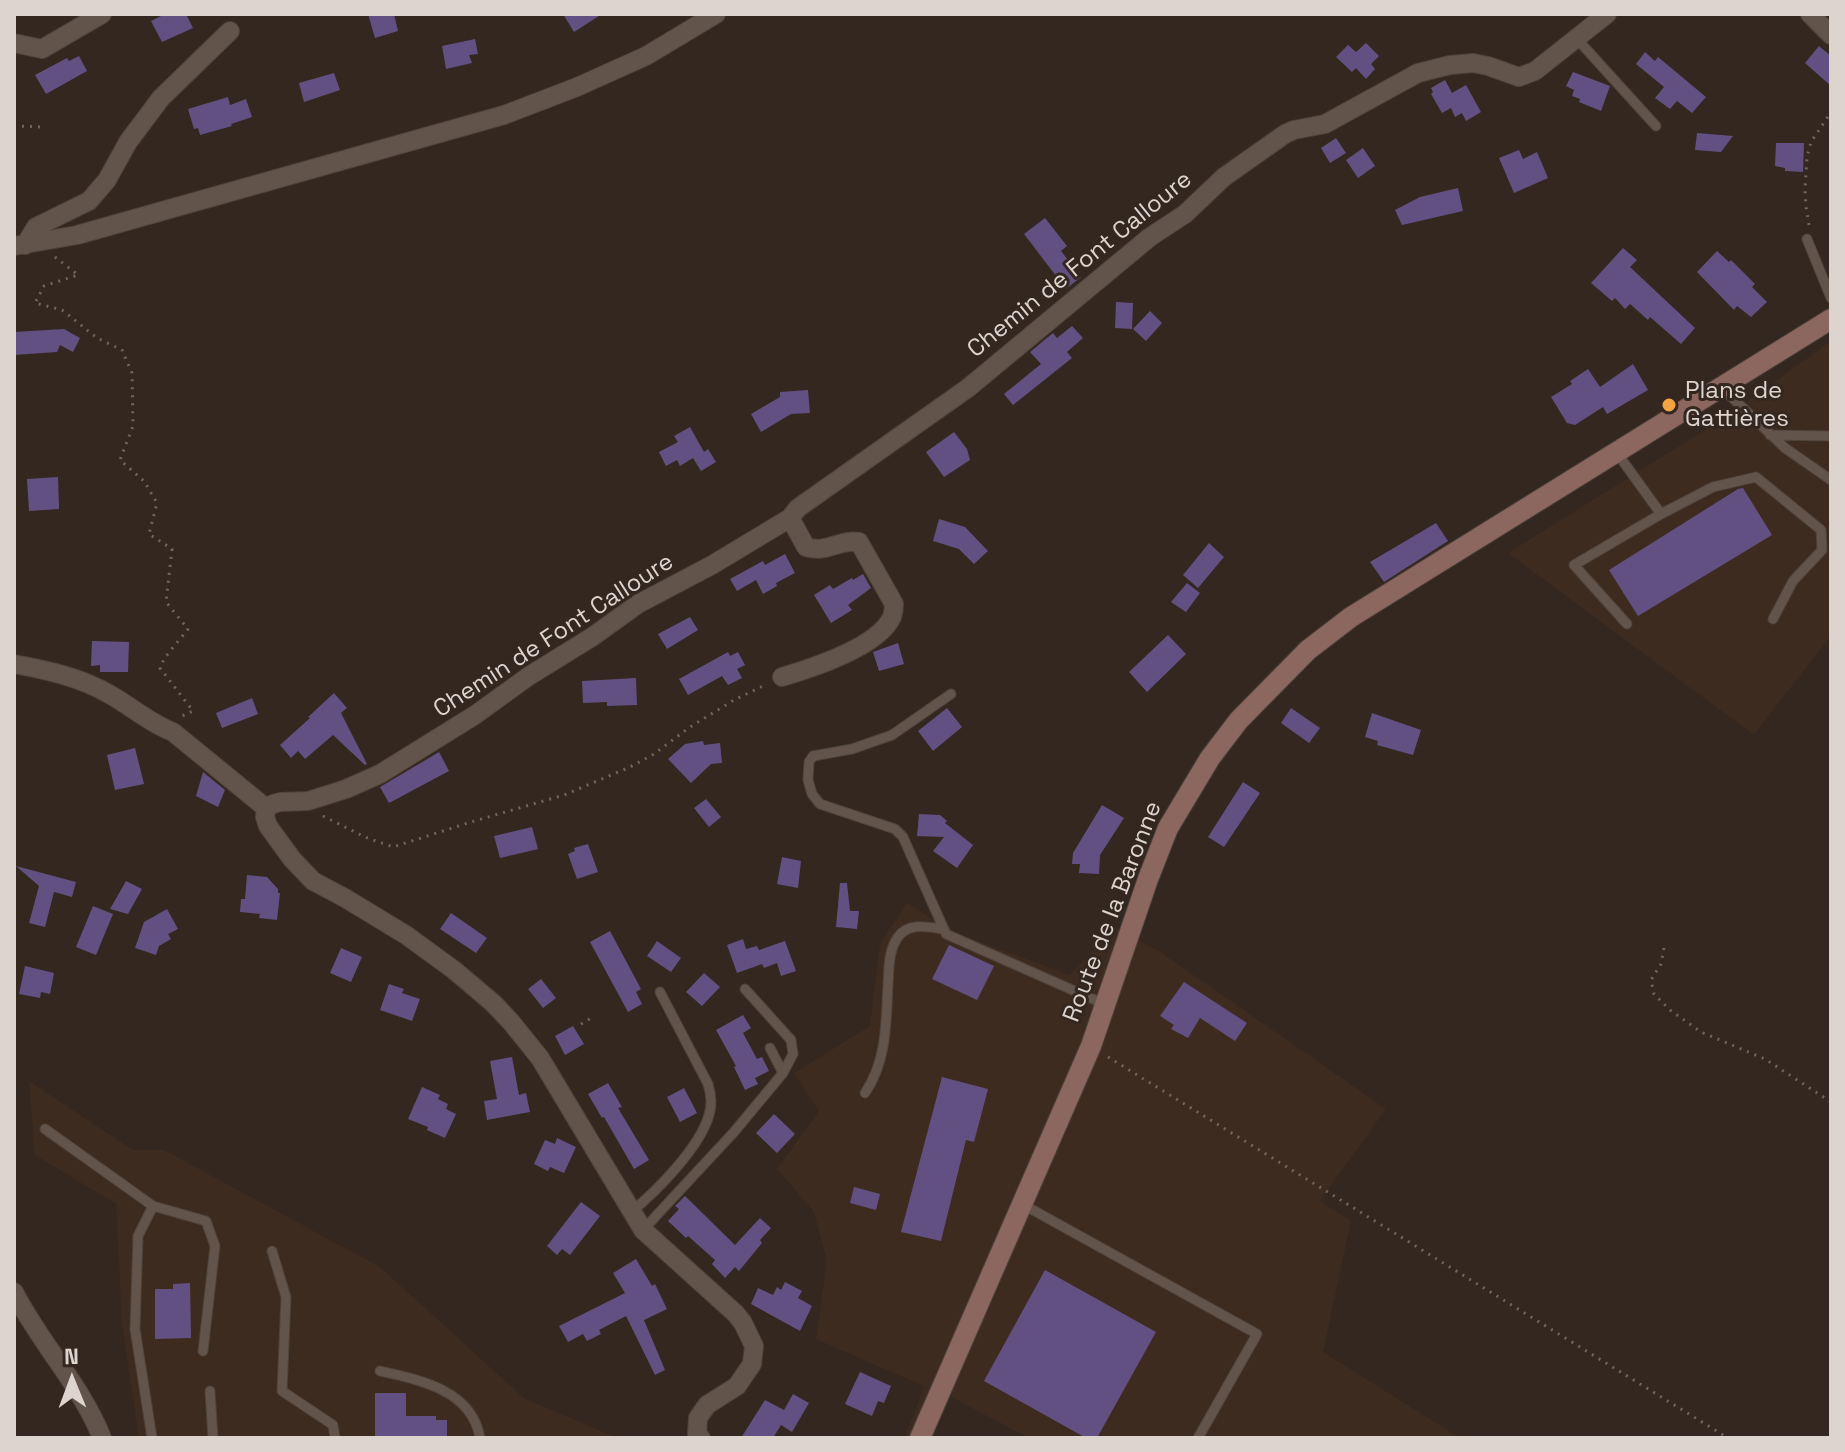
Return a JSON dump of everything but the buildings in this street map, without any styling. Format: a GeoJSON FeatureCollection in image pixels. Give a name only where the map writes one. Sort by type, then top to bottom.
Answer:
{"type":"FeatureCollection","features":[{"type":"Feature","properties":{"kind":"main road","name":"Route de la Baronne"},"geometry":{"type":"LineString","coordinates":[[920,1438],[1091,1046],[1168,828],[1210,758],[1250,708],[1308,650],[1351,617],[1831,319]]}},
{"type":"Feature","properties":{"kind":"street"},"geometry":{"type":"LineString","coordinates":[[14,43],[42,49],[102,14]]}},
{"type":"Feature","properties":{"kind":"street"},"geometry":{"type":"LineString","coordinates":[[20,246],[77,235],[504,115],[646,56],[716,14]]}},
{"type":"Feature","properties":{"kind":"street","name":"Chemin de Font Calloure"},"geometry":{"type":"LineString","coordinates":[[266,808],[280,802],[308,801],[346,789],[393,766],[475,715],[638,604],[712,565],[790,518],[798,508],[968,388],[1150,237],[1185,214],[1224,177],[1285,134],[1325,124],[1418,73],[1450,65],[1473,63],[1519,77],[1543,66],[1607,14]]}},
{"type":"Feature","properties":{"kind":"street"},"geometry":{"type":"LineString","coordinates":[[1810,14],[1831,35]]}},
{"type":"Feature","properties":{"kind":"street"},"geometry":{"type":"LineString","coordinates":[[20,246],[36,227],[89,201],[107,180],[128,142],[161,98],[230,31]]}},
{"type":"Feature","properties":{"kind":"street"},"geometry":{"type":"LineString","coordinates":[[782,677],[852,651],[881,630],[893,616],[894,604],[859,542],[843,542],[817,551],[806,547],[790,518]]}},
{"type":"Feature","properties":{"kind":"street"},"geometry":{"type":"LineString","coordinates":[[14,664],[80,681],[107,693],[158,726],[173,732],[266,808],[268,826],[313,881],[406,935],[454,970],[511,1022],[546,1067],[643,1230],[736,1314],[754,1346],[752,1364],[737,1386],[707,1405],[698,1418],[697,1434],[701,1438]]}},
{"type":"Feature","properties":{"kind":"street"},"geometry":{"type":"LineString","coordinates":[[14,1292],[92,1413],[102,1438]]}},
{"type":"Feature","properties":{"kind":"lane"},"geometry":{"type":"LineString","coordinates":[[1577,39],[1656,126]]}},
{"type":"Feature","properties":{"kind":"lane"},"geometry":{"type":"LineString","coordinates":[[1807,239],[1831,298]]}},
{"type":"Feature","properties":{"kind":"lane"},"geometry":{"type":"LineString","coordinates":[[1722,388],[1785,448],[1831,480]]}},
{"type":"Feature","properties":{"kind":"lane"},"geometry":{"type":"LineString","coordinates":[[1770,435],[1831,436]]}},
{"type":"Feature","properties":{"kind":"lane"},"geometry":{"type":"LineString","coordinates":[[1617,453],[1661,514]]}},
{"type":"Feature","properties":{"kind":"lane"},"geometry":{"type":"LineString","coordinates":[[1627,624],[1574,565],[1713,487],[1756,477],[1821,530],[1822,550],[1793,581],[1773,619]]}},
{"type":"Feature","properties":{"kind":"lane"},"geometry":{"type":"LineString","coordinates":[[951,694],[892,735],[852,749],[813,756],[809,762],[808,780],[812,794],[820,804],[895,829],[903,837],[946,934],[1105,1004]]}},
{"type":"Feature","properties":{"kind":"lane"},"geometry":{"type":"LineString","coordinates":[[865,1093],[874,1080],[884,1046],[890,956],[899,936],[918,925],[943,929]]}},
{"type":"Feature","properties":{"kind":"lane"},"geometry":{"type":"LineString","coordinates":[[643,1230],[734,1132],[783,1073],[793,1054],[791,1040],[745,989]]}},
{"type":"Feature","properties":{"kind":"lane"},"geometry":{"type":"LineString","coordinates":[[631,1212],[647,1199],[696,1144],[709,1115],[711,1094],[708,1084],[660,992]]}},
{"type":"Feature","properties":{"kind":"lane"},"geometry":{"type":"LineString","coordinates":[[770,1048],[783,1073]]}},
{"type":"Feature","properties":{"kind":"lane"},"geometry":{"type":"LineString","coordinates":[[45,1129],[153,1206],[206,1221],[215,1246],[203,1351]]}},
{"type":"Feature","properties":{"kind":"lane"},"geometry":{"type":"LineString","coordinates":[[1022,1204],[1257,1334],[1198,1438]]}},
{"type":"Feature","properties":{"kind":"lane"},"geometry":{"type":"LineString","coordinates":[[152,1438],[135,1329],[138,1236],[153,1206]]}},
{"type":"Feature","properties":{"kind":"lane"},"geometry":{"type":"LineString","coordinates":[[272,1251],[286,1297],[282,1391],[333,1425],[335,1438]]}},
{"type":"Feature","properties":{"kind":"lane"},"geometry":{"type":"LineString","coordinates":[[380,1371],[422,1381],[452,1394],[469,1411],[480,1438]]}},
{"type":"Feature","properties":{"kind":"lane"},"geometry":{"type":"LineString","coordinates":[[210,1391],[213,1438]]}},
{"type":"Feature","properties":{"kind":"path"},"geometry":{"type":"LineString","coordinates":[[1807,239],[1807,157],[1811,142],[1831,112]]}},
{"type":"Feature","properties":{"kind":"path"},"geometry":{"type":"LineString","coordinates":[[14,126],[43,127]]}},
{"type":"Feature","properties":{"kind":"path"},"geometry":{"type":"LineString","coordinates":[[54,256],[78,275],[44,286],[35,303],[62,310],[97,338],[122,350],[132,373],[133,426],[120,460],[144,481],[157,503],[149,534],[172,549],[166,602],[188,629],[163,658],[160,668],[193,711],[158,726]]}},
{"type":"Feature","properties":{"kind":"path"},"geometry":{"type":"LineString","coordinates":[[308,801],[317,813],[393,847],[564,795],[630,767],[734,700],[782,677]]}},
{"type":"Feature","properties":{"kind":"path"},"geometry":{"type":"LineString","coordinates":[[1664,948],[1661,964],[1651,980],[1654,994],[1670,1010],[1701,1032],[1765,1059],[1831,1102]]}},
{"type":"Feature","properties":{"kind":"path"},"geometry":{"type":"LineString","coordinates":[[581,1024],[593,1017]]}},
{"type":"Feature","properties":{"kind":"path"},"geometry":{"type":"LineString","coordinates":[[1091,1046],[1728,1438]]}},
{"type":"Feature","properties":{"kind":"shaded area"},"geometry":{"type":"Polygon","coordinates":[[[1831,341],[1831,635],[1754,735],[1508,553],[1726,417],[1831,341]]]}},
{"type":"Feature","properties":{"kind":"shaded area"},"geometry":{"type":"Polygon","coordinates":[[[907,903],[953,932],[1070,975],[1115,927],[1159,951],[1386,1109],[1320,1201],[1351,1221],[1323,1352],[1460,1438],[1029,1438],[936,1389],[917,1438],[905,1438],[924,1386],[816,1339],[827,1261],[814,1212],[777,1169],[819,1111],[794,1073],[870,1026],[880,944],[907,903]]]}},
{"type":"Feature","properties":{"kind":"shaded area"},"geometry":{"type":"Polygon","coordinates":[[[29,1081],[133,1150],[164,1150],[380,1267],[525,1399],[618,1438],[139,1438],[122,1323],[116,1204],[35,1155],[29,1081]]]}},
{"type":"Feature","properties":{"kind":"place","name":"Plans de Gattières"},"geometry":{"type":"Point","coordinates":[1669,405]}}]}
